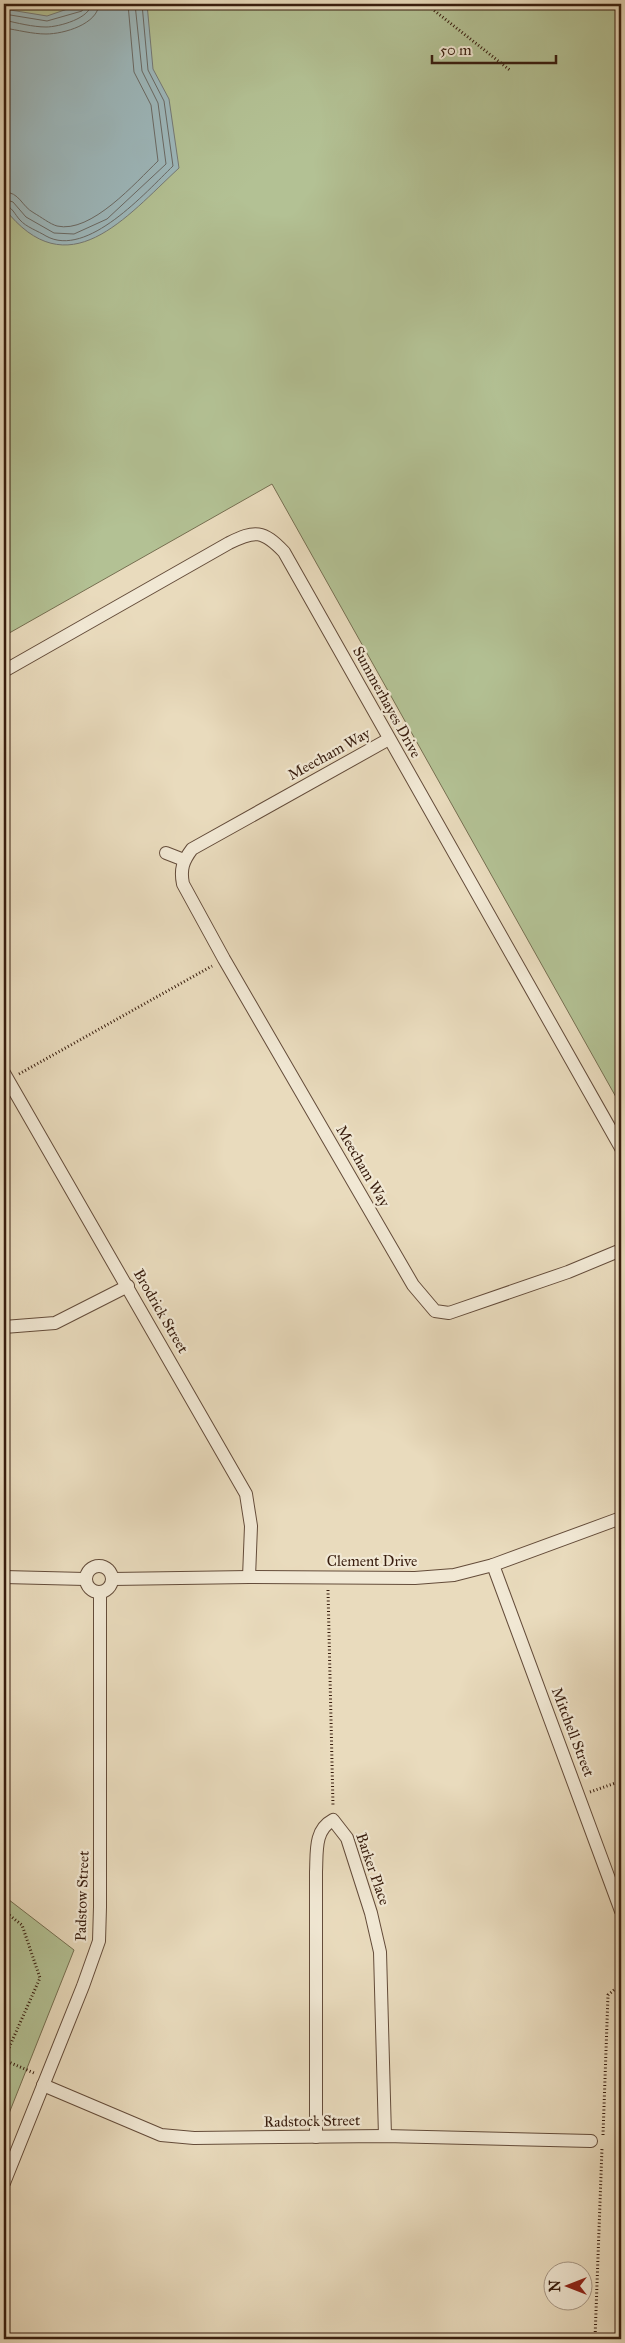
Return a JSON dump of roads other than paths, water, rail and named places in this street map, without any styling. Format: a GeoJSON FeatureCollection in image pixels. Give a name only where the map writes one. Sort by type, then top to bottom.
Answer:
{"type":"FeatureCollection","features":[{"type":"Feature","properties":{"kind":"street","name":"Summerhayes Drive"},"geometry":{"type":"LineString","coordinates":[[4,670],[229,543],[248,534],[258,534],[271,538],[284,552],[621,1148]]}},
{"type":"Feature","properties":{"kind":"street","name":"Meecham Way"},"geometry":{"type":"LineString","coordinates":[[389,739],[192,849],[184,860],[181,873],[183,884],[224,959],[413,1285],[435,1311],[449,1313],[568,1272],[621,1250]]}},
{"type":"Feature","properties":{"kind":"street"},"geometry":{"type":"LineString","coordinates":[[166,853],[184,860]]}},
{"type":"Feature","properties":{"kind":"street","name":"Brodrick Street"},"geometry":{"type":"LineString","coordinates":[[6,1076],[246,1494],[250,1526],[249,1577]]}},
{"type":"Feature","properties":{"kind":"street"},"geometry":{"type":"LineString","coordinates":[[4,1327],[55,1323],[128,1286]]}},
{"type":"Feature","properties":{"kind":"street","name":"Clement Drive"},"geometry":{"type":"LineString","coordinates":[[112,1579],[249,1577],[415,1578],[454,1575],[493,1566],[621,1518]]}},
{"type":"Feature","properties":{"kind":"street"},"geometry":{"type":"LineString","coordinates":[[97,1566],[108,1568],[112,1579],[109,1588],[100,1592],[91,1590],[85,1579],[90,1569],[97,1566]]}},
{"type":"Feature","properties":{"kind":"street","name":"Mitchell Street"},"geometry":{"type":"LineString","coordinates":[[493,1566],[621,1910]]}},
{"type":"Feature","properties":{"kind":"street"},"geometry":{"type":"LineString","coordinates":[[4,1577],[85,1579]]}},
{"type":"Feature","properties":{"kind":"street","name":"Padstow Street"},"geometry":{"type":"LineString","coordinates":[[4,2182],[83,1986],[98,1941],[100,1907],[100,1592]]}},
{"type":"Feature","properties":{"kind":"street","name":"Barker Place"},"geometry":{"type":"LineString","coordinates":[[316,2137],[316,1872],[318,1834],[325,1824],[333,1820],[346,1838],[371,1914],[380,1952],[385,2136]]}},
{"type":"Feature","properties":{"kind":"street","name":"Radstock Street"},"geometry":{"type":"LineString","coordinates":[[44,2082],[161,2135],[194,2138],[385,2136],[591,2141]]}},
{"type":"Feature","properties":{"kind":"water"},"geometry":{"type":"Polygon","coordinates":[[[82,4],[147,4],[153,69],[169,99],[179,168],[117,224],[96,237],[74,244],[51,243],[28,232],[4,208],[4,9],[47,16],[82,4]]]}}]}
